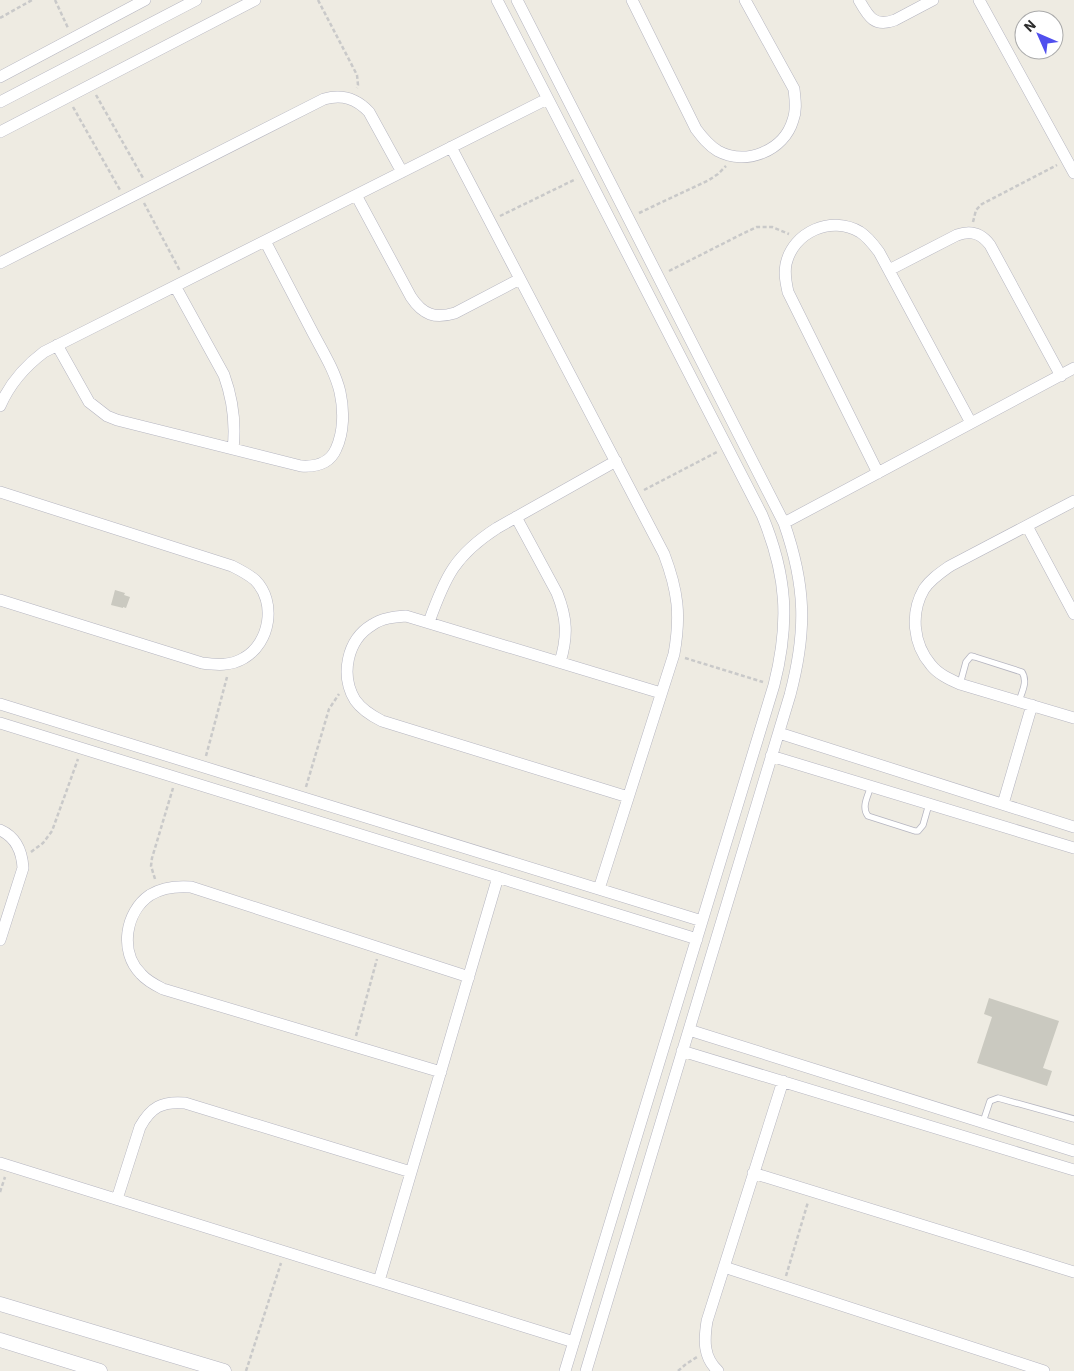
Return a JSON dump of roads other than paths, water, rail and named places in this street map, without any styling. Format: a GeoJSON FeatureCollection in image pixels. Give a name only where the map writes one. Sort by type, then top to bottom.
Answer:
{"type":"FeatureCollection","features":[{"type":"Feature","properties":{"kind":"street"},"geometry":{"type":"LineString","coordinates":[[0,77],[146,0]]}},
{"type":"Feature","properties":{"kind":"street"},"geometry":{"type":"LineString","coordinates":[[0,102],[196,0]]}},
{"type":"Feature","properties":{"kind":"street"},"geometry":{"type":"LineString","coordinates":[[0,132],[255,0]]}},
{"type":"Feature","properties":{"kind":"street"},"geometry":{"type":"LineString","coordinates":[[497,0],[762,515],[772,538],[779,562],[785,611],[780,661],[774,685],[565,1371]]}},
{"type":"Feature","properties":{"kind":"street"},"geometry":{"type":"LineString","coordinates":[[517,0],[784,523],[792,546],[802,596],[801,646],[796,670],[772,756],[586,1371]]}},
{"type":"Feature","properties":{"kind":"street"},"geometry":{"type":"LineString","coordinates":[[632,0],[696,129],[705,141],[718,151],[732,156],[748,157],[763,153],[776,145],[787,134],[793,120],[796,104],[794,89],[745,0]]}},
{"type":"Feature","properties":{"kind":"street"},"geometry":{"type":"LineString","coordinates":[[859,0],[869,17],[875,21],[889,23],[934,0]]}},
{"type":"Feature","properties":{"kind":"street"},"geometry":{"type":"LineString","coordinates":[[979,0],[1074,173]]}},
{"type":"Feature","properties":{"kind":"street"},"geometry":{"type":"LineString","coordinates":[[0,263],[324,99],[344,96],[362,104],[369,112],[402,172]]}},
{"type":"Feature","properties":{"kind":"street"},"geometry":{"type":"LineString","coordinates":[[0,406],[13,381],[22,370],[38,356],[57,345],[548,99]]}},
{"type":"Feature","properties":{"kind":"street"},"geometry":{"type":"LineString","coordinates":[[451,147],[664,554],[672,573],[676,593],[678,634],[674,654],[599,889]]}},
{"type":"Feature","properties":{"kind":"street"},"geometry":{"type":"LineString","coordinates":[[356,195],[416,306],[425,312],[434,316],[445,316],[455,313],[520,279]]}},
{"type":"Feature","properties":{"kind":"street"},"geometry":{"type":"LineString","coordinates":[[878,473],[788,292],[785,278],[790,252],[808,232],[834,225],[848,226],[871,240],[971,423]]}},
{"type":"Feature","properties":{"kind":"street"},"geometry":{"type":"LineString","coordinates":[[889,270],[964,232],[979,234],[990,245],[1060,376]]}},
{"type":"Feature","properties":{"kind":"street"},"geometry":{"type":"LineString","coordinates":[[57,345],[90,402],[107,416],[301,466],[311,467],[320,465],[334,453],[339,444],[342,431],[342,405],[336,380],[265,241]]}},
{"type":"Feature","properties":{"kind":"street"},"geometry":{"type":"LineString","coordinates":[[180,284],[229,389],[233,404],[233,449]]}},
{"type":"Feature","properties":{"kind":"street"},"geometry":{"type":"LineString","coordinates":[[784,523],[1074,368]]}},
{"type":"Feature","properties":{"kind":"street"},"geometry":{"type":"LineString","coordinates":[[429,622],[440,591],[448,576],[469,549],[482,538],[516,517],[616,461]]}},
{"type":"Feature","properties":{"kind":"street"},"geometry":{"type":"LineString","coordinates":[[0,492],[232,566],[245,572],[256,581],[264,594],[268,608],[268,622],[264,636],[256,648],[244,658],[231,664],[217,665],[202,663],[0,600]]}},
{"type":"Feature","properties":{"kind":"street"},"geometry":{"type":"LineString","coordinates":[[1074,501],[950,566],[936,576],[925,588],[918,604],[915,620],[916,637],[922,653],[932,666],[945,677],[960,684],[1074,718]]}},
{"type":"Feature","properties":{"kind":"street"},"geometry":{"type":"LineString","coordinates":[[516,517],[557,593],[562,606],[566,634],[560,662]]}},
{"type":"Feature","properties":{"kind":"street"},"geometry":{"type":"LineString","coordinates":[[1027,526],[1074,614]]}},
{"type":"Feature","properties":{"kind":"street"},"geometry":{"type":"LineString","coordinates":[[628,797],[382,721],[367,713],[355,700],[348,684],[347,667],[350,650],[359,636],[372,624],[388,618],[406,616],[661,693]]}},
{"type":"Feature","properties":{"kind":"street"},"geometry":{"type":"LineString","coordinates":[[0,704],[702,921]]}},
{"type":"Feature","properties":{"kind":"street"},"geometry":{"type":"LineString","coordinates":[[1003,804],[1032,706]]}},
{"type":"Feature","properties":{"kind":"street"},"geometry":{"type":"LineString","coordinates":[[0,723],[696,939]]}},
{"type":"Feature","properties":{"kind":"street"},"geometry":{"type":"LineString","coordinates":[[78,746],[79,729]]}},
{"type":"Feature","properties":{"kind":"street"},"geometry":{"type":"LineString","coordinates":[[778,733],[1074,827]]}},
{"type":"Feature","properties":{"kind":"street"},"geometry":{"type":"LineString","coordinates":[[772,756],[1074,848]]}},
{"type":"Feature","properties":{"kind":"street"},"geometry":{"type":"LineString","coordinates":[[324,823],[329,806]]}},
{"type":"Feature","properties":{"kind":"street"},"geometry":{"type":"LineString","coordinates":[[0,830],[12,838],[18,846],[23,868],[0,939]]}},
{"type":"Feature","properties":{"kind":"street"},"geometry":{"type":"LineString","coordinates":[[379,1281],[498,877]]}},
{"type":"Feature","properties":{"kind":"street"},"geometry":{"type":"LineString","coordinates":[[441,1072],[164,989],[150,982],[139,973],[132,960],[127,932],[131,918],[139,905],[150,895],[163,889],[177,886],[191,887],[469,977]]}},
{"type":"Feature","properties":{"kind":"street"},"geometry":{"type":"LineString","coordinates":[[689,1030],[1074,1151]]}},
{"type":"Feature","properties":{"kind":"street"},"geometry":{"type":"LineString","coordinates":[[682,1051],[1074,1170]]}},
{"type":"Feature","properties":{"kind":"street"},"geometry":{"type":"LineString","coordinates":[[718,1371],[714,1368],[707,1354],[704,1338],[707,1321],[782,1081]]}},
{"type":"Feature","properties":{"kind":"street"},"geometry":{"type":"LineString","coordinates":[[117,1199],[140,1127],[153,1110],[163,1104],[174,1102],[185,1103],[411,1172]]}},
{"type":"Feature","properties":{"kind":"street"},"geometry":{"type":"LineString","coordinates":[[4,1164],[574,1342]]}},
{"type":"Feature","properties":{"kind":"street"},"geometry":{"type":"LineString","coordinates":[[753,1174],[1074,1272]]}},
{"type":"Feature","properties":{"kind":"street"},"geometry":{"type":"LineString","coordinates":[[724,1268],[1044,1371]]}},
{"type":"Feature","properties":{"kind":"street"},"geometry":{"type":"LineString","coordinates":[[0,1304],[224,1371]]}},
{"type":"Feature","properties":{"kind":"street"},"geometry":{"type":"LineString","coordinates":[[0,1340],[100,1371]]}},
{"type":"Feature","properties":{"kind":"lane"},"geometry":{"type":"LineString","coordinates":[[960,684],[966,662],[972,656],[1022,672],[1025,682],[1019,702]]}},
{"type":"Feature","properties":{"kind":"lane"},"geometry":{"type":"LineString","coordinates":[[871,786],[865,806],[868,816],[915,831],[918,831],[923,826],[930,804]]}},
{"type":"Feature","properties":{"kind":"lane"},"geometry":{"type":"LineString","coordinates":[[983,1123],[990,1101],[998,1098],[1074,1119]]}}]}
